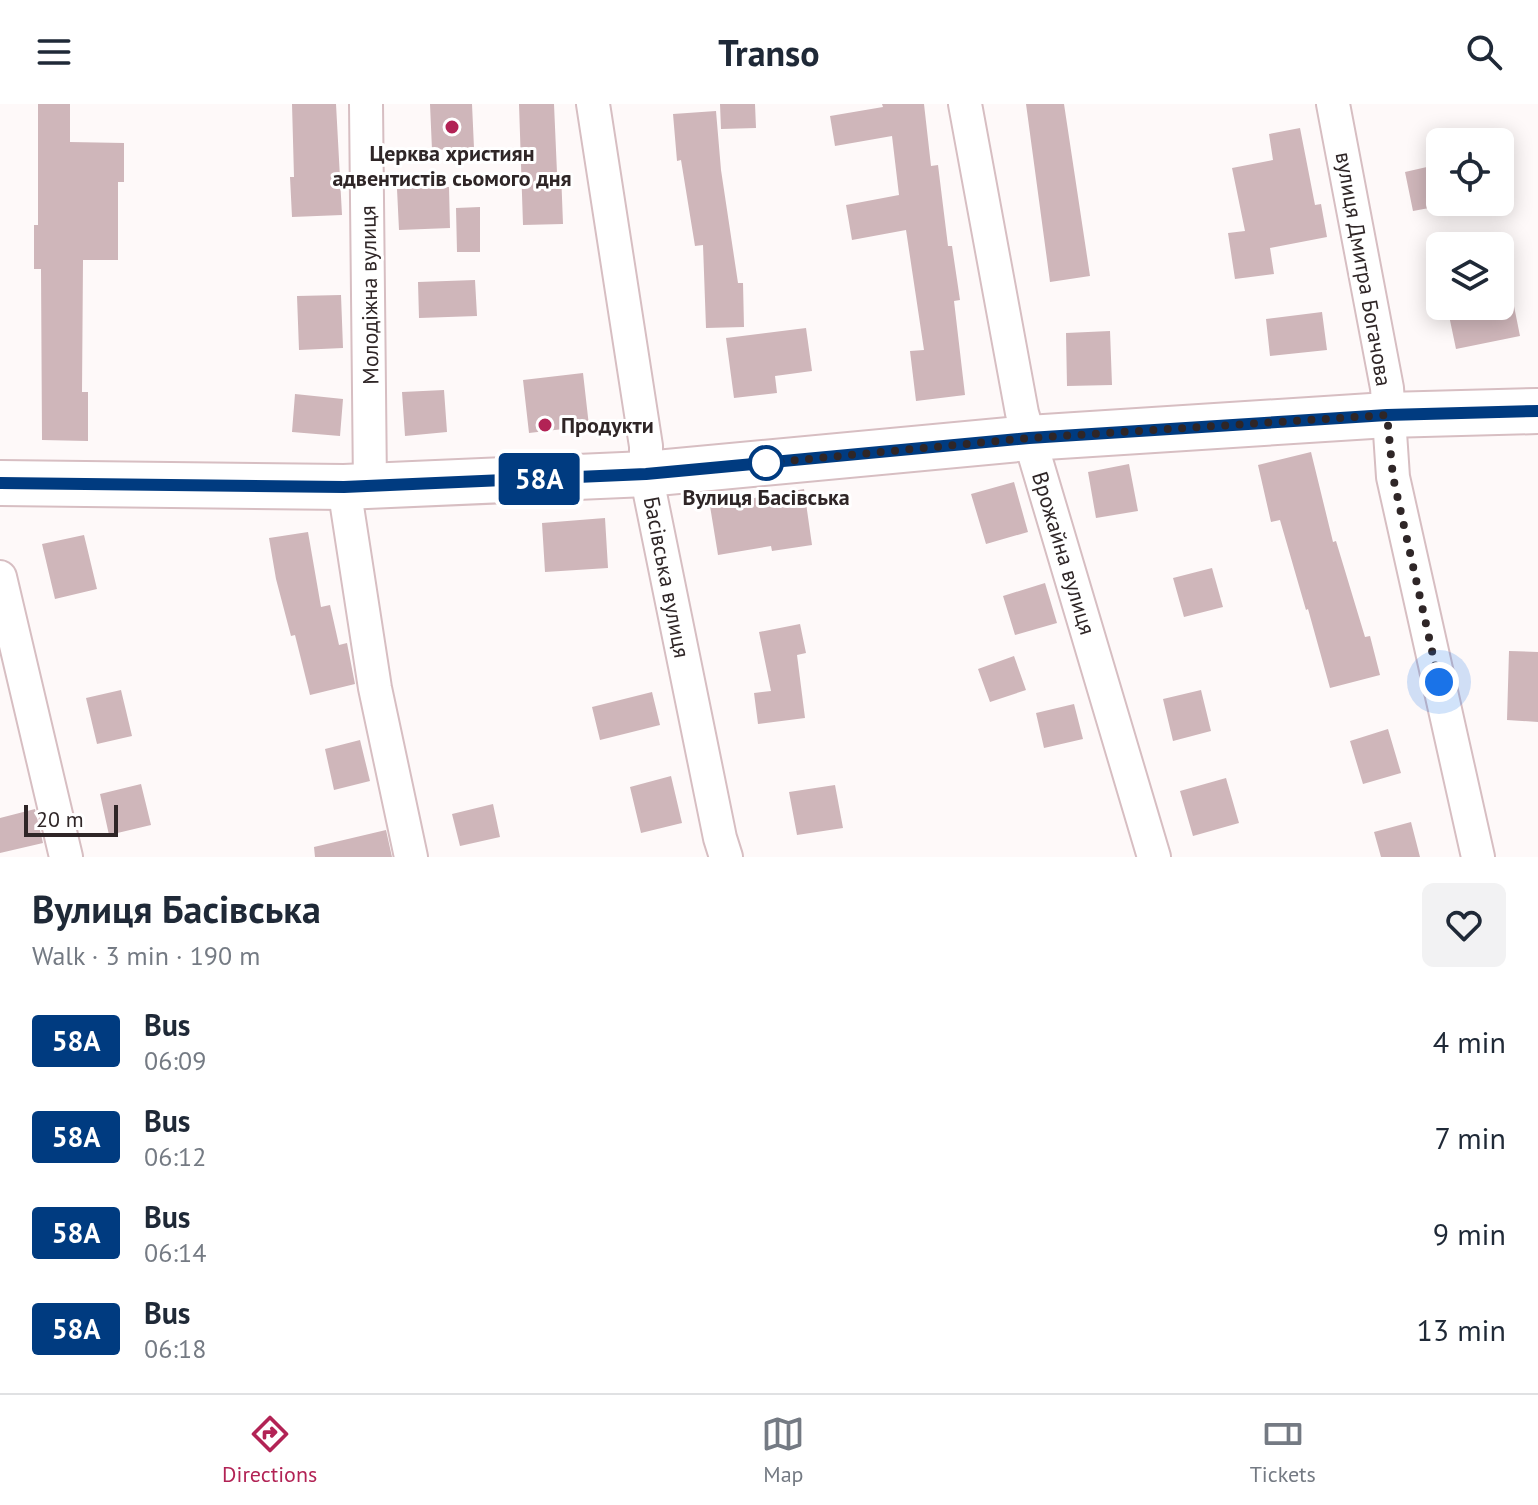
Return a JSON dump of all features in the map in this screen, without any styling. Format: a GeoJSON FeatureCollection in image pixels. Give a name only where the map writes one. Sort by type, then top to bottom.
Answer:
{"type":"FeatureCollection","features":[{"type":"Feature","properties":{"kind":"street","name":"Молодіжна вулиця"},"geometry":{"type":"LineString","coordinates":[[366,104],[357,486],[375,688],[411,857]]}},
{"type":"Feature","properties":{"kind":"street","name":"Басівська вулиця"},"geometry":{"type":"LineString","coordinates":[[593,104],[646,446],[646,474],[726,857]]}},
{"type":"Feature","properties":{"kind":"street","name":"Врожайна вулиця"},"geometry":{"type":"LineString","coordinates":[[965,104],[1022,413],[1154,857]]}},
{"type":"Feature","properties":{"kind":"street","name":"вулиця Дмитра Богачова"},"geometry":{"type":"LineString","coordinates":[[1333,104],[1387,388],[1393,477],[1478,857]]}},
{"type":"Feature","properties":{"kind":"street"},"geometry":{"type":"LineString","coordinates":[[0,483],[357,486],[646,474],[1029,438],[1387,415],[1538,411]]}},
{"type":"Feature","properties":{"kind":"street"},"geometry":{"type":"LineString","coordinates":[[0,577],[66,857]]}},
{"type":"Feature","properties":{"kind":"building"},"geometry":{"type":"Polygon","coordinates":[[[38,104],[70,104],[70,142],[124,143],[124,182],[118,182],[118,260],[83,260],[82,392],[88,392],[88,441],[42,440],[41,269],[34,269],[34,225],[38,225],[38,104]]]}},
{"type":"Feature","properties":{"kind":"building"},"geometry":{"type":"Polygon","coordinates":[[[292,104],[336,104],[342,215],[292,217],[292,104]]]}},
{"type":"Feature","properties":{"kind":"building","name":"Церква християн адвентистів сьомого дня"},"geometry":{"type":"Polygon","coordinates":[[[430,104],[472,104],[474,148],[432,150],[430,104]]]}},
{"type":"Feature","properties":{"kind":"building"},"geometry":{"type":"Polygon","coordinates":[[[519,104],[554,104],[563,224],[523,225],[519,104]]]}},
{"type":"Feature","properties":{"kind":"building"},"geometry":{"type":"Polygon","coordinates":[[[720,104],[755,104],[756,128],[721,129],[720,104]]]}},
{"type":"Feature","properties":{"kind":"building"},"geometry":{"type":"Polygon","coordinates":[[[882,104],[924,104],[931,166],[938,165],[948,246],[952,246],[960,300],[954,301],[965,395],[916,401],[910,351],[924,350],[906,230],[852,240],[846,205],[899,195],[892,136],[835,146],[830,116],[883,107],[882,104]]]}},
{"type":"Feature","properties":{"kind":"building"},"geometry":{"type":"Polygon","coordinates":[[[1026,104],[1064,104],[1090,276],[1050,282],[1026,104]]]}},
{"type":"Feature","properties":{"kind":"building"},"geometry":{"type":"Polygon","coordinates":[[[716,111],[721,170],[738,283],[743,283],[744,327],[706,328],[703,245],[695,246],[681,160],[677,161],[673,114],[716,111]]]}},
{"type":"Feature","properties":{"kind":"building"},"geometry":{"type":"Polygon","coordinates":[[[1300,128],[1315,205],[1321,204],[1327,237],[1270,248],[1274,274],[1235,279],[1228,233],[1245,231],[1232,168],[1273,160],[1269,134],[1300,128]]]}},
{"type":"Feature","properties":{"kind":"building"},"geometry":{"type":"Polygon","coordinates":[[[1426,167],[1426,209],[1413,211],[1405,172],[1426,167]]]}},
{"type":"Feature","properties":{"kind":"building"},"geometry":{"type":"Polygon","coordinates":[[[449,187],[450,228],[399,230],[397,189],[449,187]]]}},
{"type":"Feature","properties":{"kind":"building"},"geometry":{"type":"Polygon","coordinates":[[[480,207],[480,252],[457,252],[456,208],[480,207]]]}},
{"type":"Feature","properties":{"kind":"building"},"geometry":{"type":"Polygon","coordinates":[[[475,280],[477,316],[419,318],[418,282],[475,280]]]}},
{"type":"Feature","properties":{"kind":"building"},"geometry":{"type":"Polygon","coordinates":[[[341,295],[343,348],[299,350],[297,296],[341,295]]]}},
{"type":"Feature","properties":{"kind":"building"},"geometry":{"type":"Polygon","coordinates":[[[1514,306],[1520,336],[1456,349],[1450,320],[1514,320],[1514,306]]]}},
{"type":"Feature","properties":{"kind":"building"},"geometry":{"type":"Polygon","coordinates":[[[1322,312],[1327,350],[1270,356],[1266,319],[1322,312]]]}},
{"type":"Feature","properties":{"kind":"building"},"geometry":{"type":"Polygon","coordinates":[[[806,328],[812,371],[775,376],[777,393],[734,398],[726,338],[806,328]]]}},
{"type":"Feature","properties":{"kind":"building"},"geometry":{"type":"Polygon","coordinates":[[[1110,331],[1112,385],[1067,386],[1066,333],[1110,331]]]}},
{"type":"Feature","properties":{"kind":"building"},"geometry":{"type":"Polygon","coordinates":[[[583,373],[589,426],[529,433],[523,380],[583,373]]]}},
{"type":"Feature","properties":{"kind":"building"},"geometry":{"type":"Polygon","coordinates":[[[444,390],[447,432],[405,436],[402,392],[444,390]]]}},
{"type":"Feature","properties":{"kind":"building"},"geometry":{"type":"Polygon","coordinates":[[[295,394],[343,399],[340,436],[292,432],[295,394]]]}},
{"type":"Feature","properties":{"kind":"building"},"geometry":{"type":"Polygon","coordinates":[[[1311,452],[1333,542],[1336,541],[1365,637],[1370,636],[1380,675],[1330,688],[1280,520],[1271,522],[1258,465],[1311,452]]]}},
{"type":"Feature","properties":{"kind":"building"},"geometry":{"type":"Polygon","coordinates":[[[1129,464],[1138,511],[1096,518],[1088,472],[1129,464]]]}},
{"type":"Feature","properties":{"kind":"building"},"geometry":{"type":"Polygon","coordinates":[[[1014,482],[1028,532],[986,544],[971,494],[1014,482]]]}},
{"type":"Feature","properties":{"kind":"building"},"geometry":{"type":"Polygon","coordinates":[[[804,489],[812,545],[772,551],[771,546],[718,555],[710,506],[804,489]]]}},
{"type":"Feature","properties":{"kind":"building"},"geometry":{"type":"Polygon","coordinates":[[[605,518],[608,568],[545,572],[542,523],[605,518]]]}},
{"type":"Feature","properties":{"kind":"building"},"geometry":{"type":"Polygon","coordinates":[[[308,532],[321,607],[330,605],[339,645],[347,643],[355,684],[310,695],[295,635],[291,636],[276,579],[269,538],[308,532]]]}},
{"type":"Feature","properties":{"kind":"building"},"geometry":{"type":"Polygon","coordinates":[[[84,535],[97,589],[55,599],[42,544],[84,535]]]}},
{"type":"Feature","properties":{"kind":"building"},"geometry":{"type":"Polygon","coordinates":[[[1212,568],[1223,607],[1184,617],[1173,578],[1212,568]]]}},
{"type":"Feature","properties":{"kind":"building"},"geometry":{"type":"Polygon","coordinates":[[[1045,583],[1057,623],[1015,635],[1003,596],[1045,583]]]}},
{"type":"Feature","properties":{"kind":"building"},"geometry":{"type":"Polygon","coordinates":[[[800,624],[806,653],[797,655],[805,718],[758,724],[754,693],[771,691],[759,632],[800,624]]]}},
{"type":"Feature","properties":{"kind":"building"},"geometry":{"type":"Polygon","coordinates":[[[1509,651],[1538,652],[1538,722],[1507,720],[1509,651]]]}},
{"type":"Feature","properties":{"kind":"building"},"geometry":{"type":"Polygon","coordinates":[[[1014,656],[1026,690],[990,702],[978,669],[1014,656]]]}},
{"type":"Feature","properties":{"kind":"building"},"geometry":{"type":"Polygon","coordinates":[[[121,690],[132,736],[97,744],[86,698],[121,690]]]}},
{"type":"Feature","properties":{"kind":"building"},"geometry":{"type":"Polygon","coordinates":[[[1201,690],[1211,731],[1173,741],[1163,699],[1201,690]]]}},
{"type":"Feature","properties":{"kind":"building"},"geometry":{"type":"Polygon","coordinates":[[[652,692],[660,725],[600,740],[592,707],[652,692]]]}},
{"type":"Feature","properties":{"kind":"building"},"geometry":{"type":"Polygon","coordinates":[[[1074,704],[1083,739],[1044,748],[1036,713],[1074,704]]]}},
{"type":"Feature","properties":{"kind":"building"},"geometry":{"type":"Polygon","coordinates":[[[1388,729],[1401,773],[1363,784],[1350,741],[1388,729]]]}},
{"type":"Feature","properties":{"kind":"building"},"geometry":{"type":"Polygon","coordinates":[[[360,740],[370,781],[334,790],[325,749],[360,740]]]}},
{"type":"Feature","properties":{"kind":"building"},"geometry":{"type":"Polygon","coordinates":[[[671,776],[682,823],[641,833],[630,787],[671,776]]]}},
{"type":"Feature","properties":{"kind":"building"},"geometry":{"type":"Polygon","coordinates":[[[1226,778],[1239,823],[1193,836],[1180,791],[1226,778]]]}},
{"type":"Feature","properties":{"kind":"building"},"geometry":{"type":"Polygon","coordinates":[[[141,784],[151,825],[109,835],[100,794],[141,784]]]}},
{"type":"Feature","properties":{"kind":"building"},"geometry":{"type":"Polygon","coordinates":[[[835,785],[843,828],[797,835],[789,792],[835,785]]]}},
{"type":"Feature","properties":{"kind":"building"},"geometry":{"type":"Polygon","coordinates":[[[493,804],[500,837],[460,846],[452,814],[493,804]]]}},
{"type":"Feature","properties":{"kind":"building"},"geometry":{"type":"Polygon","coordinates":[[[35,809],[43,843],[0,853],[0,818],[35,809]]]}},
{"type":"Feature","properties":{"kind":"building"},"geometry":{"type":"Polygon","coordinates":[[[1411,822],[1420,857],[1381,857],[1374,832],[1411,822]]]}},
{"type":"Feature","properties":{"kind":"building"},"geometry":{"type":"Polygon","coordinates":[[[386,830],[392,857],[315,857],[314,847],[386,830]]]}},
{"type":"Feature","properties":{"kind":"bus line","name":"58А"},"geometry":{"type":"LineString","coordinates":[[0,483],[344,487],[646,474],[1029,438],[1387,415],[1538,411]]}},
{"type":"Feature","properties":{"kind":"place","name":"Церква християн адвентистів сьомого дня"},"geometry":{"type":"Point","coordinates":[452,127]}},
{"type":"Feature","properties":{"kind":"place","name":"Продукти"},"geometry":{"type":"Point","coordinates":[545,425]}},
{"type":"Feature","properties":{"kind":"place","name":"Вулиця Басівська"},"geometry":{"type":"Point","coordinates":[766,463]}},
{"type":"Feature","properties":{"kind":"route"},"geometry":{"type":"LineString","coordinates":[[766,463],[1029,438],[1387,415],[1393,477],[1439,682]]}}]}
